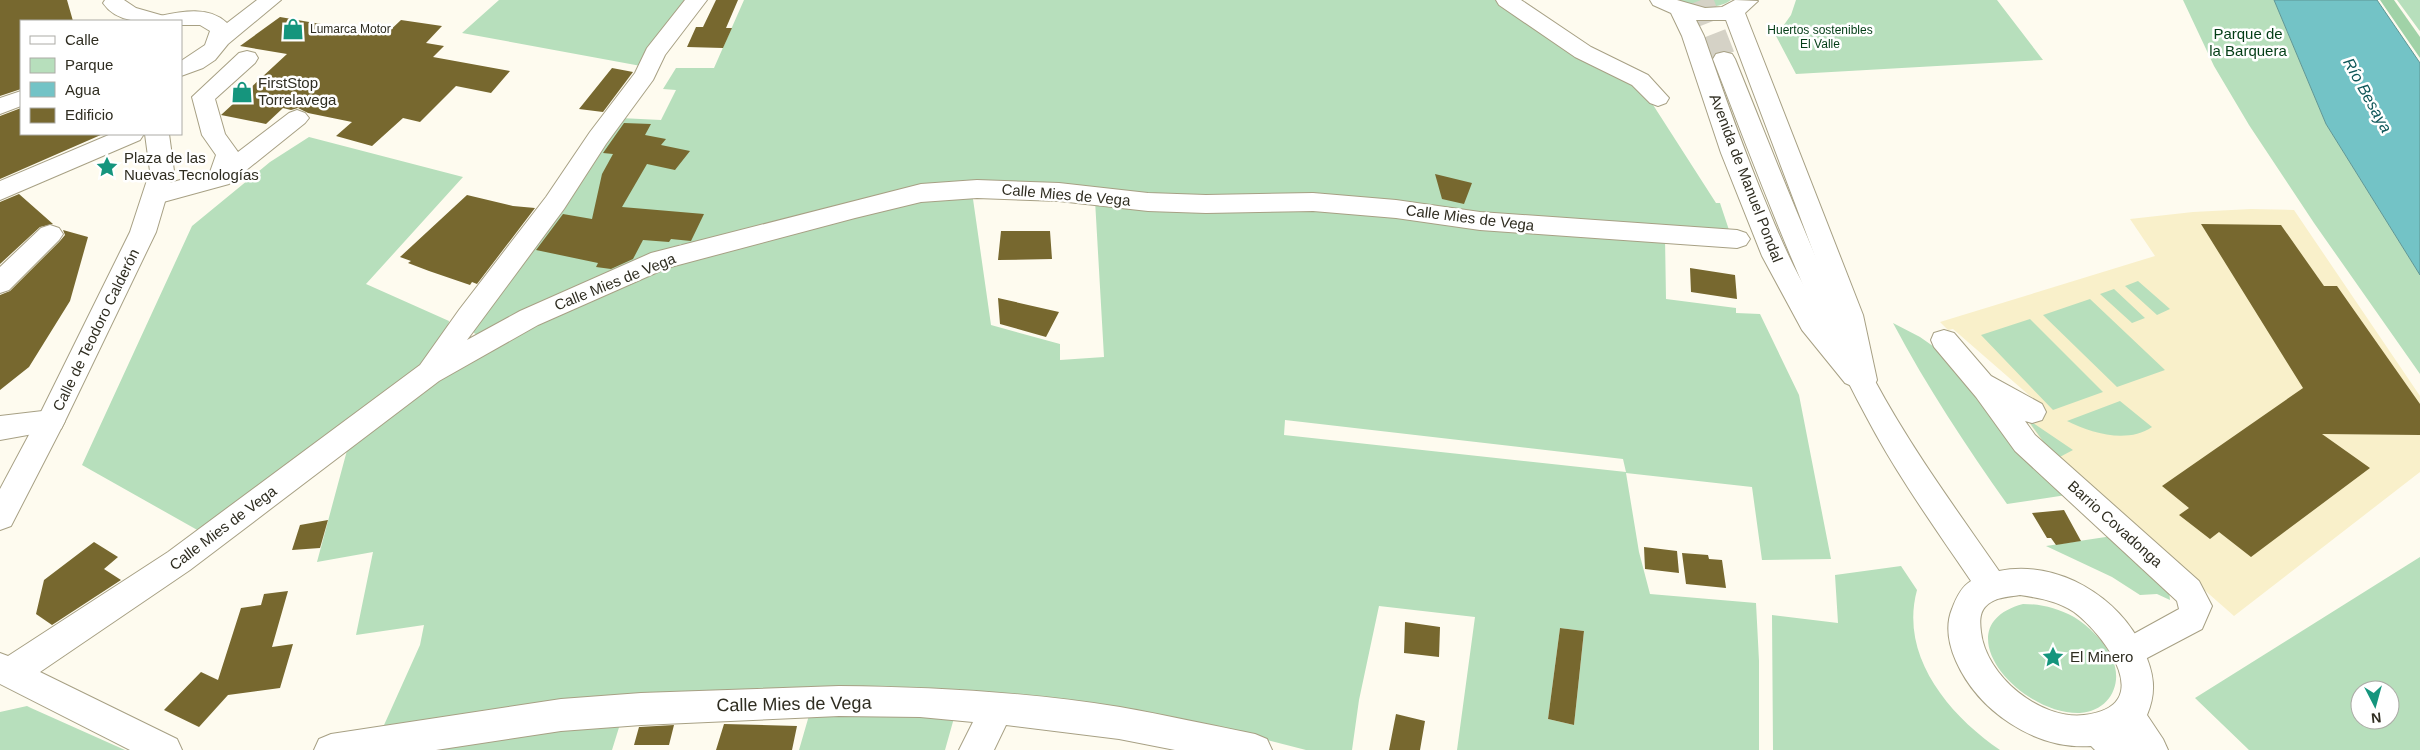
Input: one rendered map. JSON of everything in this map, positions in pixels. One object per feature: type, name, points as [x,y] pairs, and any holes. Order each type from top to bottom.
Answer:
[{"type":"main road","points":[[183,69],[202,59],[214,49],[217,30],[262,0]]},
{"type":"main road","points":[[217,30],[270,0]]},
{"type":"main road","name":"Calle Mies de Vega","points":[[429,374],[468,318],[555,203],[598,138],[645,75],[655,53],[696,0]]},
{"type":"main road","points":[[1507,0],[1583,52],[1640,80],[1658,98]]},
{"type":"main road","points":[[1670,5],[1708,15],[1741,5]]},
{"type":"main road","name":"Avenida de Manuel Pondal","points":[[1670,5],[1688,23],[1733,153],[1775,256],[1811,323],[1864,386]]},
{"type":"main road","name":"Avenida de Manuel Pondal","points":[[1741,5],[1850,315],[1864,386]]},
{"type":"main road","points":[[114,8],[152,20]]},
{"type":"main road","points":[[173,20],[201,18],[217,30]]},
{"type":"main road","points":[[220,178],[228,154],[214,135],[203,97],[247,58]]},
{"type":"main road","name":"Avenida de Manuel Pondal","points":[[1724,59],[1796,242],[1864,386],[1921,482],[1992,586]]},
{"type":"main road","points":[[0,106],[20,98]]},
{"type":"main road","points":[[156,195],[220,178],[297,118]]},
{"type":"main road","points":[[0,191],[130,135]]},
{"type":"main road","name":"Calle de Teodoro Calderón","points":[[0,517],[144,232],[162,171],[157,135]]},
{"type":"main road","name":"Calle Mies de Vega","points":[[5,671],[86,625],[179,561],[429,374],[529,318],[660,260],[922,194],[978,189],[1059,192],[1148,202],[1206,204],[1313,202],[1480,221],[1737,239]]},
{"type":"main road","points":[[0,283],[50,234]]},
{"type":"main road","name":"Barrio Covadonga","points":[[1944,340],[1978,380],[2025,443],[2188,591],[2196,606],[2191,619],[2130,652]]},
{"type":"main road","name":"Barrio Covadonga","points":[[1978,380],[2032,412]]},
{"type":"main road","points":[[0,428],[50,421]]},
{"type":"main road","points":[[2020,581],[2052,587],[2084,602],[2111,625],[2130,652],[2138,676],[2137,697],[2127,715],[2114,725],[2108,740],[2040,722],[2011,707],[1988,686],[1971,662],[1963,637],[1964,615],[1974,597],[1992,586],[2020,581]]},
{"type":"main road","points":[[5,671],[165,750]]},
{"type":"main road","name":"Calle Mies de Vega","points":[[331,750],[560,715],[641,709],[839,701],[920,702],[997,708],[1119,722],[1256,750]]},
{"type":"main road","points":[[976,750],[997,708]]},
{"type":"main road","points":[[2127,715],[2151,750]]},
{"type":"shaded area","points":[[2251,209],[2294,210],[2420,396],[2420,472],[2234,616],[2053,457],[2027,420],[2038,403],[1953,329],[1948,330],[1940,322],[2155,256],[2130,219],[2193,212]]},
{"type":"green space","points":[[499,0],[690,0],[641,66],[462,33]]},
{"type":"green space","points":[[744,0],[1497,0],[1619,74],[1648,97],[1716,203],[1720,203],[1731,236],[1191,197],[1023,182],[687,245],[680,244],[676,251],[479,336],[474,333],[473,328],[620,118],[661,120],[676,90],[663,89],[676,68],[714,68]]},
{"type":"green space","points":[[1677,0],[1731,0],[1718,6],[1704,7]]},
{"type":"green space","name":"Huertos sostenibles El Valle","points":[[1796,0],[1997,0],[2043,60],[1796,74],[1776,36],[1791,15]]},
{"type":"green space","name":"Parque de la Barquera","points":[[2183,0],[2274,0],[2326,124],[2420,275],[2420,374],[2314,223],[2249,125],[2214,66]]},
{"type":"green space","points":[[2380,0],[2394,0],[2420,37],[2420,58]]},
{"type":"green space","points":[[2397,0],[2420,0],[2420,31],[2419,30]]},
{"type":"green space","points":[[309,137],[463,177],[366,284],[449,321],[448,328],[422,369],[208,536],[82,465],[192,226],[270,162]]},
{"type":"green space","points":[[972,192],[991,325],[1060,344],[1060,360],[1104,357],[1095,200],[1308,207],[1665,237],[1666,299],[1736,308],[1736,313],[1760,314],[1799,395],[1831,559],[1762,560],[1752,487],[1626,473],[1639,552],[1650,594],[1756,603],[1759,661],[1759,750],[1457,750],[1475,617],[1379,606],[1359,700],[1352,750],[1306,750],[1229,730],[1069,704],[380,734],[420,645],[424,625],[356,635],[373,552],[317,562],[349,443],[479,352],[648,272],[930,195]],"holes":[[[1285,420],[1623,459],[1626,472],[1284,435]],[[1560,628],[1584,631],[1574,725],[1548,719]]]},
{"type":"green space","points":[[2138,281],[2170,309],[2157,315],[2125,286]]},
{"type":"green space","points":[[2114,289],[2145,318],[2132,323],[2100,294]]},
{"type":"green space","points":[[2090,299],[2165,370],[2117,387],[2043,315]]},
{"type":"green space","points":[[2030,319],[2103,392],[2053,410],[1981,335]]},
{"type":"green space","points":[[1893,323],[1920,337],[1940,351],[2073,494],[2007,504],[1947,416]]},
{"type":"green space","points":[[2120,401],[2152,427],[2132,435],[2120,436],[2098,433],[2067,421]]},
{"type":"green space","points":[[2027,419],[2073,450],[2056,459]]},
{"type":"green space","points":[[2119,535],[2169,591],[2170,600],[2157,594],[2140,595],[2112,577],[2046,546]]},
{"type":"green space","points":[[2420,557],[2420,750],[2249,750],[2195,698]]},
{"type":"green space","points":[[1901,566],[1917,590],[1913,614],[1915,638],[1922,660],[1933,682],[1963,720],[2000,750],[1773,750],[1772,615],[1838,623],[1835,575]]},
{"type":"green space","points":[[2023,604],[2049,607],[2074,617],[2101,640],[2112,658],[2116,677],[2115,686],[2106,702],[2090,711],[2080,713],[2057,710],[2034,700],[2014,685],[1998,668],[1989,649],[1989,631],[2000,615]]},
{"type":"green space","points":[[27,706],[125,750],[0,750],[0,712]]},
{"type":"green space","points":[[810,712],[954,718],[945,750],[799,750]]},
{"type":"green space","points":[[621,721],[612,750],[379,750]]},
{"type":"water","name":"Río Besaya","points":[[2274,0],[2377,0],[2420,63],[2420,275],[2326,124]]},
{"type":"building","points":[[0,0],[67,0],[73,20],[20,20],[20,89],[0,96]]},
{"type":"building","points":[[716,0],[738,0],[726,28],[732,28],[723,48],[687,47],[696,27],[703,27]]},
{"type":"building","points":[[280,17],[385,35],[401,20],[442,26],[426,43],[444,46],[433,57],[510,71],[491,93],[456,86],[420,122],[403,118],[372,146],[336,136],[352,122],[308,113],[298,108],[291,110],[283,108],[266,124],[221,115],[287,54],[240,46]]},
{"type":"building","points":[[612,68],[633,72],[603,112],[579,109]]},
{"type":"building","points":[[20,108],[20,135],[101,135],[0,179],[0,116]]},
{"type":"building","points":[[624,123],[651,124],[645,135],[666,139],[661,145],[690,151],[675,170],[647,164],[622,207],[704,214],[691,241],[671,239],[669,242],[643,240],[633,259],[611,269],[596,267],[598,263],[536,250],[563,214],[592,219],[602,174],[613,154],[603,153]]},
{"type":"building","points":[[1435,174],[1472,183],[1464,204],[1442,199]]},
{"type":"building","points":[[19,194],[53,224],[40,227],[0,264],[0,202]]},
{"type":"building","points":[[467,195],[513,206],[535,208],[477,284],[472,282],[470,285],[429,271],[408,263],[411,261],[400,257]]},
{"type":"building","points":[[2201,224],[2281,225],[2324,286],[2337,286],[2420,404],[2420,435],[2322,434],[2370,468],[2251,557],[2219,532],[2210,539],[2179,515],[2189,508],[2162,486],[2303,388]]},
{"type":"building","points":[[63,230],[88,237],[70,301],[29,367],[0,390],[0,295],[10,291],[60,241],[65,235]]},
{"type":"building","points":[[1001,231],[1050,231],[1052,259],[998,260]]},
{"type":"building","points":[[1690,268],[1735,275],[1737,299],[1691,292]]},
{"type":"building","points":[[998,298],[1059,312],[1046,337],[1000,324]]},
{"type":"building","points":[[2064,510],[2081,541],[2056,545],[2051,538],[2047,538],[2032,513]]},
{"type":"building","points":[[328,520],[320,548],[292,550],[300,525]]},
{"type":"building","points":[[94,542],[118,557],[104,569],[121,580],[52,625],[36,614],[44,580]]},
{"type":"building","points":[[1644,547],[1677,551],[1679,573],[1645,569]]},
{"type":"building","points":[[1682,553],[1708,555],[1709,559],[1722,560],[1726,588],[1686,584]]},
{"type":"building","points":[[288,591],[272,647],[293,644],[280,688],[228,695],[199,727],[164,710],[201,672],[218,680],[241,608],[261,605],[264,594]]},
{"type":"building","points":[[1405,622],[1440,627],[1439,657],[1404,653]]},
{"type":"building","points":[[1560,628],[1584,631],[1574,725],[1548,719]]},
{"type":"building","points":[[1396,714],[1425,721],[1420,750],[1389,750]]},
{"type":"building","points":[[724,724],[797,726],[792,750],[716,750]]},
{"type":"building","points":[[674,725],[669,745],[634,745],[639,727]]},
{"type":"tunnel","points":[[1701,0],[1724,59]]},
{"type":"place","name":"Lumarca Motor","points":[[293,29]]},
{"type":"place","name":"FirstStop Torrelavega","points":[[242,92]]},
{"type":"place","name":"Plaza de las Nuevas Tecnologías","points":[[107,167]]},
{"type":"place","name":"El Minero","points":[[2053,657]]}]
